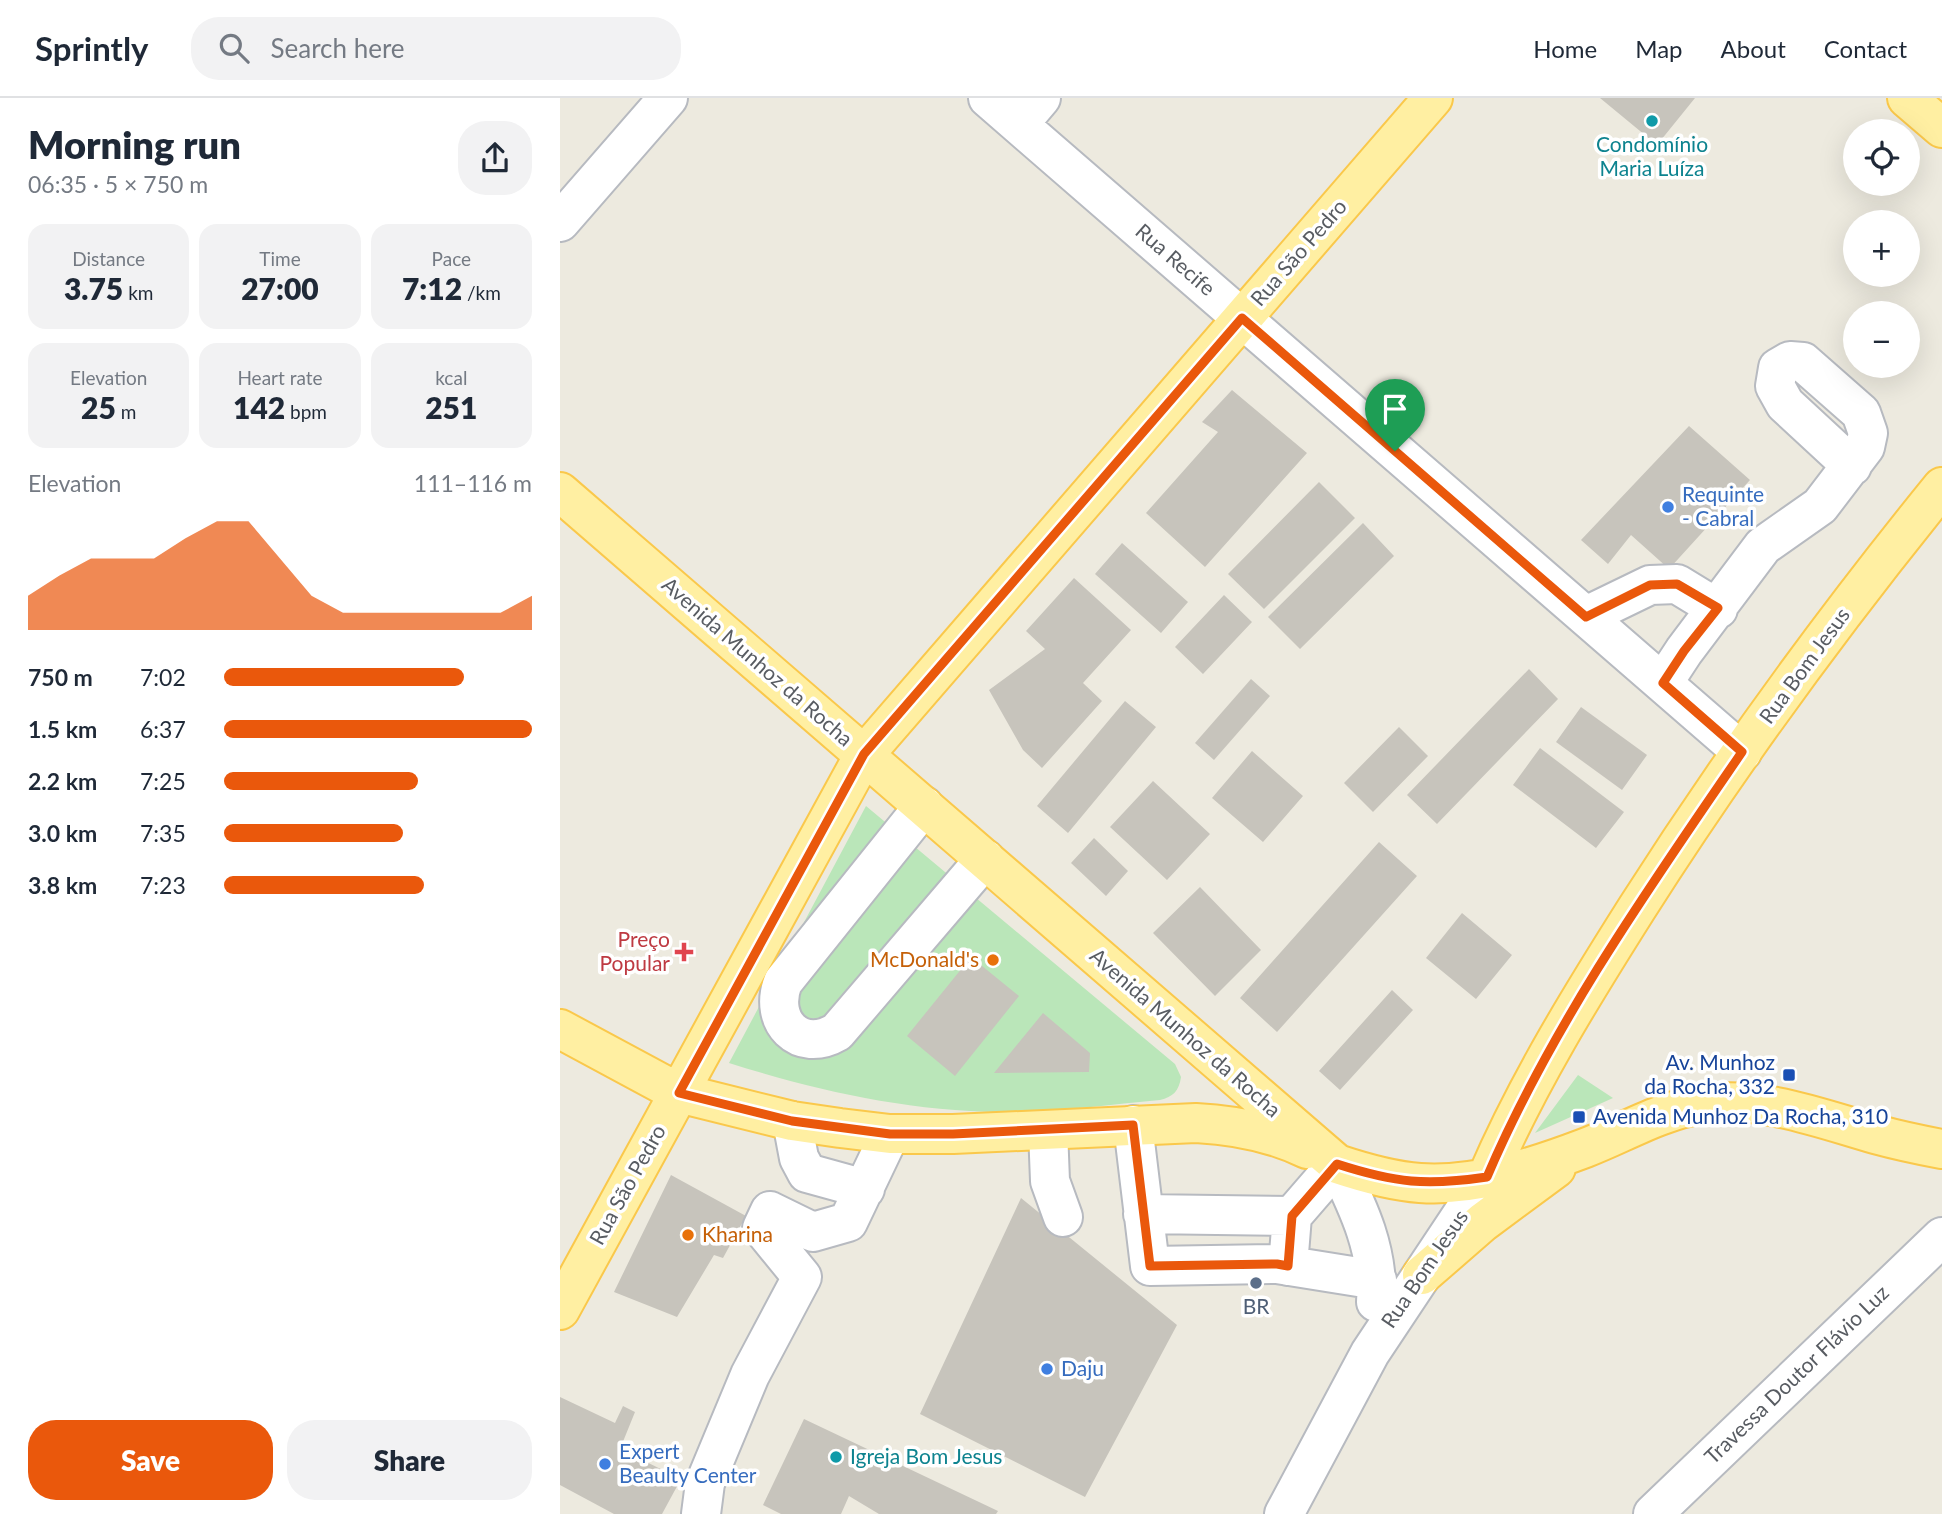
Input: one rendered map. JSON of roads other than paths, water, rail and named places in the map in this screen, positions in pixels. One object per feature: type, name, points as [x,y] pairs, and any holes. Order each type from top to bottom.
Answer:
[{"type":"main road","name":"Rua São Pedro","points":[[560,1310],[864,754],[1433,98]]},
{"type":"main road","points":[[1907,98],[1942,128]]},
{"type":"main road","name":"Rua Bom Jesus","points":[[1487,1177],[1507,1131],[1543,1062],[1671,854],[1850,604],[1942,486]]},
{"type":"main road","name":"Avenida Munhoz da Rocha","points":[[566,499],[1337,1164],[1390,1179],[1421,1183],[1487,1177],[1583,1149],[1671,1112],[1703,1104],[1738,1102],[1772,1105],[1878,1135],[1942,1149]]},
{"type":"main road","points":[[560,1029],[679,1093],[792,1121],[890,1134],[953,1134],[1196,1123],[1226,1125],[1261,1132],[1293,1143],[1337,1164]]},
{"type":"main road","points":[[1422,1275],[1518,1195],[1583,1149]]},
{"type":"street","points":[[560,222],[668,98]]},
{"type":"street","name":"Rua Recife","points":[[988,98],[1030,111],[1242,318],[1742,752]]},
{"type":"street","points":[[1663,683],[1763,546],[1820,506],[1852,466]]},
{"type":"street","points":[[1586,617],[1650,585],[1677,584],[1718,608]]},
{"type":"street","points":[[924,806],[783,982],[777,1004],[780,1016],[795,1034],[816,1040],[838,1032],[985,859]]},
{"type":"street","points":[[792,1121],[799,1158],[807,1174],[865,1189]]},
{"type":"street","points":[[1133,1125],[1150,1266],[1277,1264],[1377,1280]]},
{"type":"street","points":[[1048,1130],[1050,1181],[1063,1217]]},
{"type":"street","points":[[701,1514],[705,1483],[750,1375],[802,1277],[762,1228],[770,1211],[813,1232],[848,1222],[890,1134]]},
{"type":"street","points":[[1288,1266],[1292,1216],[1337,1164]]},
{"type":"street","name":"Rua Bom Jesus","points":[[1337,1164],[1366,1226],[1374,1255],[1377,1280],[1370,1353]]},
{"type":"street","name":"Rua Bom Jesus","points":[[1284,1514],[1370,1353],[1487,1177]]},
{"type":"street","points":[[1143,1214],[1292,1216]]},
{"type":"street","name":"Travessa Doutor Flávio Luz","points":[[1653,1514],[1942,1237]]},
{"type":"place","name":"Condomínio Maria Luíza","points":[[1652,121]]},
{"type":"place","name":"Requinte - Cabral","points":[[1668,507]]},
{"type":"place","name":"Preço Popular","points":[[684,952]]},
{"type":"place","name":"McDonald's","points":[[993,960]]},
{"type":"place","name":"Av. Munhoz da Rocha, 332","points":[[1789,1075]]},
{"type":"place","name":"Avenida Munhoz Da Rocha, 310","points":[[1579,1117]]},
{"type":"place","name":"Kharina","points":[[688,1235]]},
{"type":"place","name":"BR","points":[[1256,1283]]},
{"type":"place","name":"Daju","points":[[1047,1369]]},
{"type":"place","name":"Igreja Bom Jesus","points":[[836,1457]]},
{"type":"place","name":"Expert Beaulty Center","points":[[605,1464]]}]
